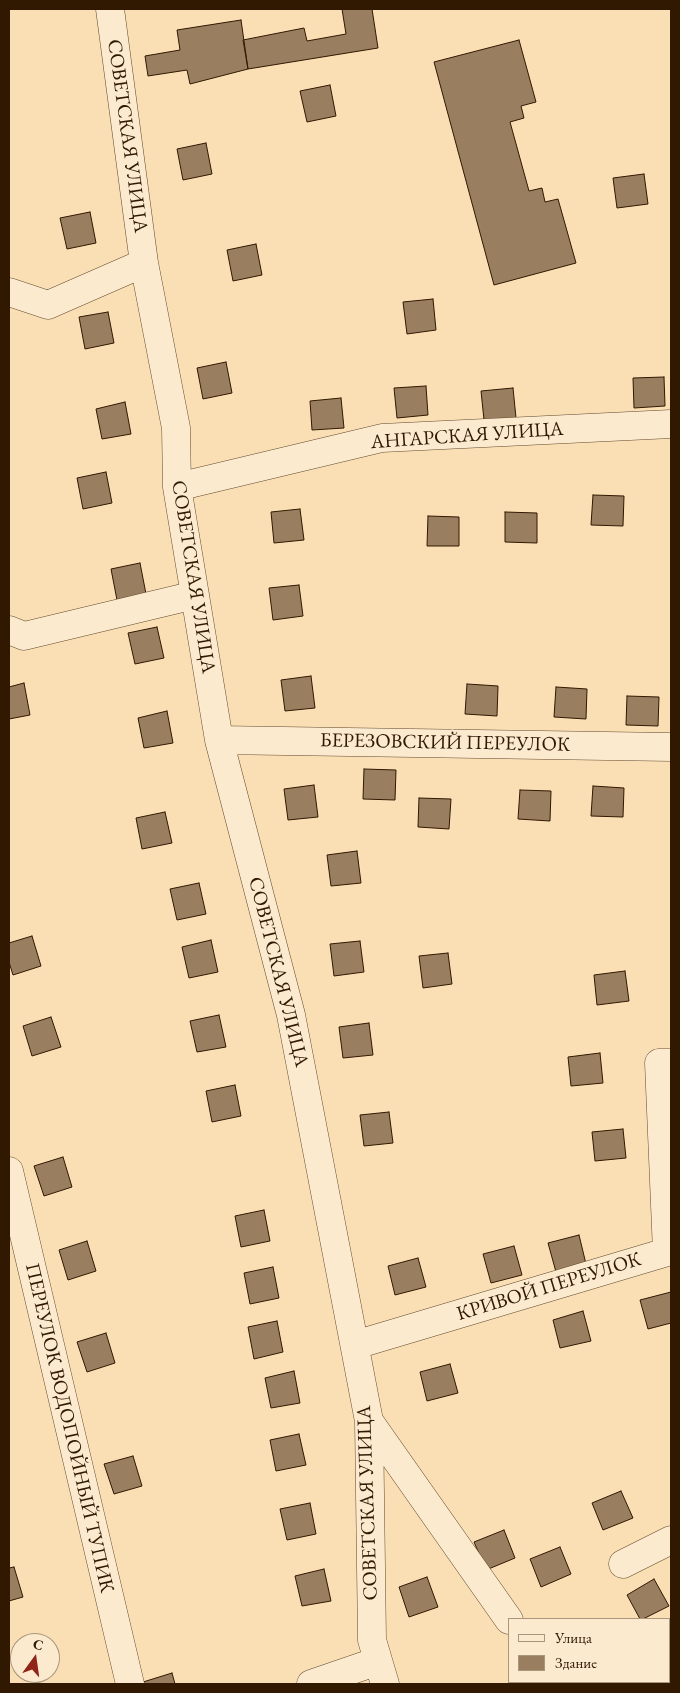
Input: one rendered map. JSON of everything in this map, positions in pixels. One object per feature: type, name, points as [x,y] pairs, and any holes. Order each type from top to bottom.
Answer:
[{"type":"street","name":"СОВЕТСКАЯ УЛИЦА","points":[[110,9],[144,263],[176,428],[177,487],[219,740],[291,1015],[369,1421],[372,1640],[381,1673]]},
{"type":"street","points":[[9,292],[48,305],[144,263]]},
{"type":"street","name":"АНГАРСКАЯ УЛИЦА","points":[[177,487],[382,438],[671,424]]},
{"type":"street","points":[[9,630],[24,636],[195,595]]},
{"type":"street","name":"БЕРЕЗОВСКИЙ ПЕРЕУЛОК","points":[[219,740],[671,747]]},
{"type":"street","name":"КРИВОЙ ПЕРЕУЛОК","points":[[354,1345],[666,1252],[659,1063],[671,1063]]},
{"type":"street","name":"ПЕРЕУЛОК ВОДОПОЙНЫЙ ТУПИК","points":[[9,1171],[130,1684]]},
{"type":"street","points":[[369,1421],[508,1619]]},
{"type":"street","points":[[623,1564],[671,1540]]},
{"type":"street","points":[[311,1684],[381,1673]]},
{"type":"building","points":[[342,9],[372,9],[378,48],[248,69],[243,40],[304,28],[307,41],[346,34]]},
{"type":"building","points":[[241,20],[248,69],[190,84],[187,70],[148,76],[145,56],[180,50],[177,30]]},
{"type":"building","points":[[519,40],[536,102],[521,106],[524,118],[510,122],[529,191],[542,188],[545,202],[558,199],[576,263],[494,285],[434,62]]},
{"type":"building","points":[[330,85],[336,116],[307,122],[300,91]]},
{"type":"building","points":[[206,143],[212,174],[183,180],[177,149]]},
{"type":"building","points":[[644,174],[648,204],[617,208],[613,178]]},
{"type":"building","points":[[90,212],[96,243],[67,249],[60,218]]},
{"type":"building","points":[[256,244],[262,275],[233,281],[227,250]]},
{"type":"building","points":[[433,299],[436,330],[407,334],[403,302]]},
{"type":"building","points":[[108,312],[114,343],[85,349],[79,317]]},
{"type":"building","points":[[226,362],[232,393],[203,399],[197,368]]},
{"type":"building","points":[[664,377],[665,406],[634,408],[633,378]]},
{"type":"building","points":[[426,386],[428,415],[397,418],[394,388]]},
{"type":"building","points":[[513,388],[516,418],[484,420],[481,391]]},
{"type":"building","points":[[341,398],[344,428],[312,430],[310,401]]},
{"type":"building","points":[[125,402],[131,434],[102,439],[96,409]]},
{"type":"building","points":[[106,472],[112,503],[83,509],[77,478]]},
{"type":"building","points":[[593,495],[624,496],[623,526],[591,525]]},
{"type":"building","points":[[300,509],[304,540],[274,543],[271,512]]},
{"type":"building","points":[[505,512],[537,513],[537,543],[505,542]]},
{"type":"building","points":[[428,516],[459,517],[459,546],[427,546]]},
{"type":"building","points":[[140,563],[146,594],[117,600],[111,569]]},
{"type":"building","points":[[299,585],[303,616],[273,620],[269,588]]},
{"type":"building","points":[[157,627],[164,658],[135,664],[128,633]]},
{"type":"building","points":[[311,676],[315,708],[285,711],[281,680]]},
{"type":"building","points":[[24,683],[30,715],[9,719],[9,687]]},
{"type":"building","points":[[467,684],[498,686],[497,716],[465,714]]},
{"type":"building","points":[[556,687],[587,689],[586,719],[554,717]]},
{"type":"building","points":[[627,696],[659,697],[658,726],[626,725]]},
{"type":"building","points":[[167,711],[173,743],[144,748],[138,718]]},
{"type":"building","points":[[364,769],[396,770],[395,800],[363,799]]},
{"type":"building","points":[[314,785],[318,817],[288,820],[284,789]]},
{"type":"building","points":[[593,786],[624,788],[623,817],[591,816]]},
{"type":"building","points":[[520,790],[551,791],[550,821],[518,819]]},
{"type":"building","points":[[419,798],[451,799],[449,829],[418,827]]},
{"type":"building","points":[[165,812],[172,843],[142,849],[136,818]]},
{"type":"building","points":[[357,851],[361,883],[331,886],[327,855]]},
{"type":"building","points":[[199,883],[206,914],[177,920],[170,889]]},
{"type":"building","points":[[32,936],[41,966],[13,975],[9,962],[9,943]]},
{"type":"building","points":[[211,940],[218,972],[189,978],[182,947]]},
{"type":"building","points":[[360,941],[364,972],[334,976],[330,944]]},
{"type":"building","points":[[448,953],[452,984],[423,988],[419,956]]},
{"type":"building","points":[[625,971],[629,1001],[597,1005],[594,975]]},
{"type":"building","points":[[219,1015],[226,1047],[197,1052],[190,1021]]},
{"type":"building","points":[[51,1017],[61,1047],[32,1056],[23,1026]]},
{"type":"building","points":[[369,1023],[373,1055],[343,1058],[339,1027]]},
{"type":"building","points":[[600,1053],[603,1083],[571,1086],[568,1057]]},
{"type":"building","points":[[235,1085],[241,1116],[212,1122],[206,1091]]},
{"type":"building","points":[[389,1112],[393,1143],[364,1146],[360,1115]]},
{"type":"building","points":[[623,1129],[626,1158],[595,1161],[592,1132]]},
{"type":"building","points":[[63,1157],[72,1187],[44,1196],[34,1166]]},
{"type":"building","points":[[264,1210],[270,1241],[241,1247],[235,1216]]},
{"type":"building","points":[[579,1235],[586,1264],[556,1272],[548,1243]]},
{"type":"building","points":[[87,1241],[96,1271],[68,1280],[59,1250]]},
{"type":"building","points":[[514,1246],[522,1275],[491,1283],[483,1254]]},
{"type":"building","points":[[418,1258],[426,1287],[395,1295],[388,1266]]},
{"type":"building","points":[[273,1267],[279,1298],[250,1304],[244,1273]]},
{"type":"building","points":[[671,1292],[671,1323],[648,1329],[640,1300]]},
{"type":"building","points":[[583,1311],[591,1341],[560,1348],[553,1320]]},
{"type":"building","points":[[277,1321],[283,1352],[254,1359],[248,1327]]},
{"type":"building","points":[[106,1333],[115,1363],[87,1372],[77,1342]]},
{"type":"building","points":[[450,1364],[458,1393],[427,1401],[420,1372]]},
{"type":"building","points":[[294,1371],[300,1403],[271,1408],[265,1378]]},
{"type":"building","points":[[299,1434],[306,1465],[276,1471],[270,1440]]},
{"type":"building","points":[[133,1456],[142,1486],[114,1494],[104,1464]]},
{"type":"building","points":[[621,1491],[633,1518],[603,1530],[592,1503]]},
{"type":"building","points":[[310,1503],[316,1534],[287,1540],[280,1509]]},
{"type":"building","points":[[504,1530],[515,1558],[486,1570],[474,1542]]},
{"type":"building","points":[[560,1547],[571,1574],[541,1587],[530,1559]]},
{"type":"building","points":[[14,1567],[23,1597],[9,1601],[9,1568]]},
{"type":"building","points":[[324,1569],[331,1601],[302,1606],[295,1576]]},
{"type":"building","points":[[427,1577],[438,1607],[409,1617],[399,1587]]},
{"type":"building","points":[[654,1579],[669,1606],[645,1618],[639,1618],[627,1595]]},
{"type":"building","points":[[172,1673],[175,1684],[144,1684],[143,1682]]}]
